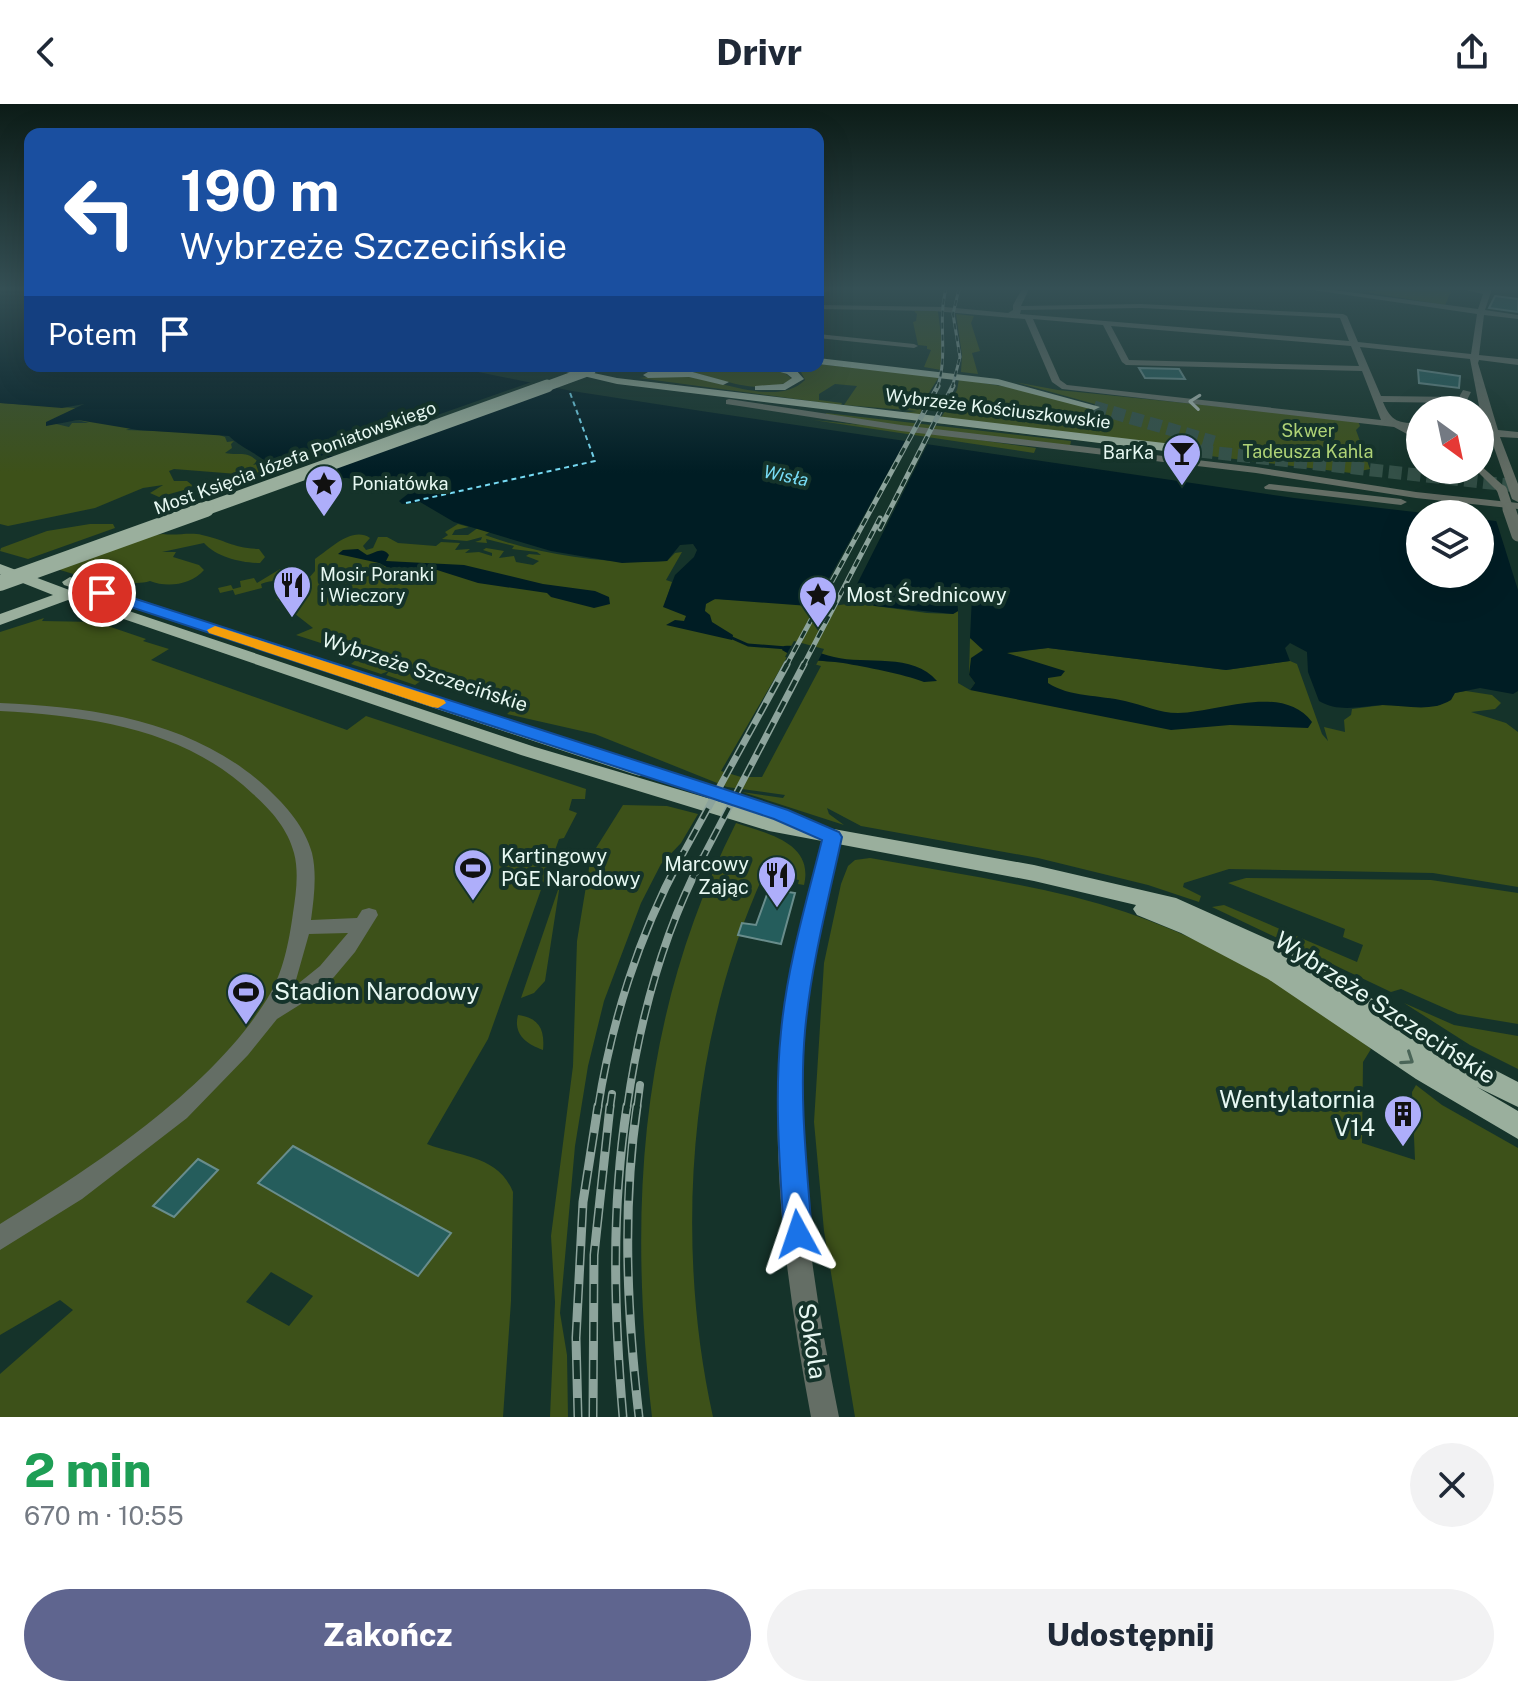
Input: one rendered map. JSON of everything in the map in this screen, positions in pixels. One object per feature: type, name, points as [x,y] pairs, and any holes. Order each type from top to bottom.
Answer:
[{"type":"main road","name":"Wybrzeże Kościuszkowskie","points":[[824,362],[998,382],[1094,407]]},
{"type":"main road","name":"Most Księcia Józefa Poniatowskiego","points":[[0,571],[563,372]]},
{"type":"main road","name":"Most Księcia Józefa Poniatowskiego","points":[[0,583],[564,372]]},
{"type":"main road","points":[[598,372],[728,398]]},
{"type":"main road","name":"Wybrzeże Kościuszkowskie","points":[[601,372],[728,398],[1181,449]]},
{"type":"main road","points":[[620,377],[668,372]]},
{"type":"main road","points":[[694,372],[759,388],[788,386],[799,379],[792,372]]},
{"type":"main road","name":"Wybrzeże Szczecińskie","points":[[0,562],[81,594],[528,751],[777,826],[1168,904],[1239,934],[1317,977],[1452,1061],[1518,1095]]},
{"type":"main road","name":"Wybrzeże Szczecińskie","points":[[0,571],[81,594]]},
{"type":"main road","points":[[27,609],[43,593],[41,582]]},
{"type":"main road","points":[[0,620],[81,594]]},
{"type":"main road","points":[[0,626],[81,594]]},
{"type":"main road","name":"Wybrzeże Szczecińskie","points":[[1085,886],[1189,927],[1277,972],[1426,1071],[1518,1126]]},
{"type":"street","name":"Wybrzeże Kościuszkowskie","points":[[1043,350],[1056,382],[1061,386],[1406,425]]},
{"type":"street","points":[[1120,350],[1126,362],[1365,369]]},
{"type":"street","points":[[1356,350],[1385,418],[1406,430]]},
{"type":"street","points":[[1415,350],[1518,362]]},
{"type":"street","points":[[1474,350],[1482,396]]},
{"type":"street","points":[[1378,399],[1463,400],[1466,392]]},
{"type":"street","points":[[728,398],[901,428],[1256,470],[1518,511]]},
{"type":"street","points":[[1517,495],[1494,433],[1518,435]]},
{"type":"street","points":[[1494,482],[1502,490],[1518,535]]},
{"type":"street","points":[[1269,487],[1518,511]]},
{"type":"street","points":[[0,707],[71,712],[141,725],[199,747],[248,778],[282,812],[295,833],[304,857],[300,927],[287,981],[270,1013],[226,1064],[137,1145],[78,1190],[0,1238]]},
{"type":"street","name":"Sokola","points":[[825,1417],[798,1234],[790,1101],[797,993],[832,837]]},
{"type":"street","points":[[270,1013],[315,986],[366,920],[300,927]]},
{"type":"green space","points":[[931,350],[943,350],[941,370],[924,367]]},
{"type":"green space","points":[[961,350],[980,350],[972,353],[978,374],[961,372]]},
{"type":"green space","points":[[824,365],[939,377],[925,399],[920,415],[901,413],[917,411],[844,405],[857,386],[835,384],[819,394],[819,400],[841,405],[639,378],[683,376],[763,392],[793,388],[805,380],[801,372],[824,372]]},
{"type":"green space","points":[[692,372],[782,372],[792,379],[769,387],[729,382]]},
{"type":"green space","name":"Skwer Tadeusza Kahla","points":[[959,379],[1026,390],[1090,408],[1098,405],[1015,382],[1058,390],[1358,421],[1360,426],[1356,430],[1370,469],[1351,473],[938,423],[957,390]]},
{"type":"green space","points":[[0,403],[75,408],[48,422],[69,427],[72,423],[89,423],[78,420],[63,422],[80,419],[134,427],[126,430],[214,433],[225,437],[227,442],[234,441],[232,448],[225,453],[249,456],[257,461],[253,465],[265,462],[267,471],[250,475],[174,469],[169,471],[174,481],[187,481],[191,488],[159,497],[150,493],[163,485],[143,488],[95,508],[8,526],[0,524]]},
{"type":"green space","points":[[826,413],[1071,441],[1070,447],[827,416]]},
{"type":"green space","points":[[823,418],[1036,448],[1034,453],[813,420],[861,425]]},
{"type":"green space","points":[[90,524],[113,524],[115,528],[28,559],[0,551],[47,531]]},
{"type":"green space","points":[[458,524],[469,527],[455,530],[452,535],[468,535],[479,527],[490,532],[485,535],[506,542],[598,560],[667,561],[675,553],[682,552],[666,580],[672,582],[665,603],[719,599],[780,602],[858,600],[875,606],[927,613],[953,614],[958,611],[958,683],[970,690],[975,683],[969,675],[970,638],[1054,691],[999,653],[1048,648],[1226,670],[1290,661],[1297,664],[1322,734],[1328,741],[1324,727],[1345,732],[1344,720],[1351,715],[1352,709],[1383,705],[1437,706],[1454,693],[1466,691],[1492,695],[1501,703],[1495,709],[1471,712],[1506,723],[1518,732],[1518,887],[1433,873],[1229,869],[1184,883],[1183,887],[1201,896],[1199,902],[1148,885],[1038,858],[861,826],[827,808],[829,814],[844,825],[742,792],[783,798],[785,795],[727,787],[595,734],[507,714],[516,706],[425,678],[415,685],[386,675],[389,671],[381,674],[351,664],[361,656],[296,635],[313,628],[276,599],[302,590],[301,587],[315,571],[315,559],[341,540],[356,535],[370,538],[363,546],[366,550],[373,548],[378,537],[387,537],[398,543],[436,546],[441,542],[460,543],[455,550],[470,549],[465,553],[479,552],[492,556],[492,553],[483,550],[504,551],[499,558],[514,556],[516,562],[533,565],[539,561],[526,556],[541,555],[486,539],[487,543],[475,542],[482,537],[467,541],[442,539],[448,535],[445,532]],"holes":[[[787,657],[821,666],[762,777],[741,777],[721,771]]]},
{"type":"green space","points":[[202,535],[259,549],[265,557],[260,563],[238,560],[215,552],[204,543],[162,552],[176,552],[173,557],[199,565],[204,570],[186,582],[171,585],[150,581],[109,585],[57,569],[147,536]]},
{"type":"green space","points":[[280,569],[295,572],[287,578],[261,584],[262,588],[235,595],[233,590],[220,593],[218,588],[231,585],[233,589],[241,587],[240,581],[254,578],[257,583]]},
{"type":"green space","name":"Stadion Narodowy","points":[[44,618],[42,621],[96,622],[169,649],[151,660],[347,730],[366,716],[586,789],[585,799],[572,799],[569,810],[577,813],[564,838],[559,839],[488,1039],[427,1144],[488,1164],[498,1171],[513,1192],[511,1301],[503,1417],[0,1417],[0,1374],[73,1310],[60,1300],[0,1335],[0,632]],"holes":[[[271,1272],[313,1296],[289,1326],[246,1302]]]},
{"type":"green space","points":[[623,805],[667,806],[698,814],[681,843],[661,864],[641,903],[604,1001],[588,1066],[575,1146],[560,1313],[567,1355],[568,1417],[550,1417],[555,1302],[551,1236],[573,1066],[577,941],[591,856]]},
{"type":"green space","points":[[736,823],[774,836],[795,850],[802,859],[804,885],[798,884],[799,880],[764,874],[739,937],[719,1003],[705,1071],[696,1141],[692,1211],[694,1281],[701,1350],[713,1417],[652,1417],[641,1262],[642,1187],[649,1113],[660,1040],[679,968],[704,895]]},
{"type":"green space","points":[[870,858],[1023,886],[1114,908],[1193,939],[1268,978],[1371,1049],[1363,1062],[1362,1143],[1415,1160],[1412,1092],[1416,1085],[1442,1105],[1518,1148],[1518,1417],[855,1417],[824,1231],[814,1122],[824,963],[841,884],[848,866],[855,860]]},
{"type":"green space","points":[[1246,878],[1431,880],[1518,893],[1518,1024],[1458,1014],[1401,989],[1391,992],[1212,907],[1224,905],[1357,962],[1363,945],[1343,937],[1345,929],[1228,883]]},
{"type":"green space","points":[[560,884],[545,981],[534,993],[521,998]]},
{"type":"green space","points":[[1404,1003],[1454,1025],[1518,1036],[1518,1069],[1470,1045]]},
{"type":"green space","points":[[518,1015],[536,1022],[542,1030],[543,1050],[531,1045],[519,1033]]},
{"type":"water","name":"Wisła","points":[[0,350],[24,350],[24,372],[479,372],[572,391],[708,412],[1294,498],[1406,511],[1406,588],[1494,588],[1494,521],[1518,524],[1518,691],[1513,694],[1480,688],[1455,693],[1451,700],[1443,704],[1426,707],[1334,707],[1319,701],[1308,672],[1307,652],[1290,643],[1285,648],[1290,661],[1226,670],[1048,648],[1007,653],[1065,671],[1061,676],[1048,678],[1048,683],[1075,693],[1178,713],[1249,702],[1284,704],[1300,710],[1312,722],[1308,728],[1230,725],[1171,730],[970,690],[975,683],[969,675],[971,658],[983,650],[970,638],[972,596],[969,591],[953,591],[957,597],[958,611],[953,614],[875,606],[858,600],[809,606],[715,599],[706,604],[705,611],[712,622],[733,635],[732,640],[666,625],[675,620],[684,621],[686,616],[663,607],[675,575],[694,557],[697,550],[693,544],[680,545],[667,561],[622,563],[551,551],[454,522],[420,502],[402,504],[399,501],[409,493],[402,490],[347,478],[302,479],[277,473],[229,436],[138,430],[78,420],[46,426],[46,422],[84,404],[62,408],[0,403]]},
{"type":"water","points":[[358,549],[367,555],[384,551],[389,555],[386,561],[464,565],[543,584],[595,591],[609,597],[610,604],[594,608],[551,597],[547,593],[478,583],[437,570],[392,570],[379,563],[338,554],[343,550]]},
{"type":"water","points":[[784,646],[847,659],[902,663],[927,672],[937,681],[924,682],[843,663],[804,659],[782,650]]},
{"type":"pier","points":[[540,379],[560,384],[450,424],[418,422],[424,429],[326,456],[332,460],[280,481],[272,473]]},
{"type":"pier","points":[[907,438],[929,441],[847,604],[812,609]]},
{"type":"pier","points":[[1495,517],[1518,520],[1518,590]]},
{"type":"pier","points":[[794,641],[824,649],[816,665],[785,657]]},
{"type":"building","points":[[1139,368],[1179,369],[1185,379],[1145,378]]},
{"type":"building","points":[[1418,370],[1460,376],[1459,388],[1419,383]]},
{"type":"building","name":"Marcowy Zając","points":[[769,889],[795,893],[781,944],[738,935],[742,923],[756,925]]},
{"type":"building","points":[[293,1146],[451,1233],[418,1276],[258,1183]]},
{"type":"building","points":[[198,1159],[218,1170],[174,1217],[153,1206]]},
{"type":"waterway","points":[[730,637],[748,645],[787,648]]},
{"type":"ferry route","points":[[406,503],[595,461],[569,390]]},
{"type":"tunnel","points":[[1094,407],[1214,442]]},
{"type":"tunnel","points":[[1181,449],[1518,486]]},
{"type":"railway","points":[[937,388],[942,350]]},
{"type":"railway","points":[[952,388],[959,350]]},
{"type":"railway","points":[[786,666],[937,388]]},
{"type":"railway","points":[[880,529],[952,388]]},
{"type":"railway","points":[[803,666],[880,518]]},
{"type":"railway","points":[[679,861],[787,664]]},
{"type":"railway","points":[[701,860],[804,664]]},
{"type":"railway","points":[[598,1108],[628,980],[652,918],[680,859]]},
{"type":"railway","points":[[627,1108],[638,1044],[654,980],[675,918],[701,860]]},
{"type":"railway","points":[[637,1108],[640,1085]]},
{"type":"railway","points":[[610,1108],[612,1094]]},
{"type":"railway","points":[[578,1417],[576,1338],[583,1202],[598,1106]]},
{"type":"railway","points":[[593,1417],[594,1255],[610,1106]]},
{"type":"railway","points":[[623,1417],[616,1222],[627,1106]]},
{"type":"railway","points":[[637,1106],[629,1183],[628,1261],[639,1417]]},
{"type":"slow traffic","points":[[215,630],[438,703]]},
{"type":"place","name":"BarKa","points":[[1182,487]]},
{"type":"place","name":"Poniatówka","points":[[324,518]]},
{"type":"place","name":"Mosir Poranki i Wieczory","points":[[292,619]]},
{"type":"place","name":"Most Średnicowy","points":[[818,629]]},
{"type":"place","name":"Kartingowy PGE Narodowy","points":[[473,902]]},
{"type":"place","name":"Marcowy Zając","points":[[777,909]]},
{"type":"place","name":"Stadion Narodowy","points":[[246,1026]]},
{"type":"place","name":"Wentylatornia V14","points":[[1403,1148]]},
{"type":"route","points":[[102,593],[633,768],[709,790],[832,837],[806,947],[793,1032],[790,1124],[798,1234]]}]
